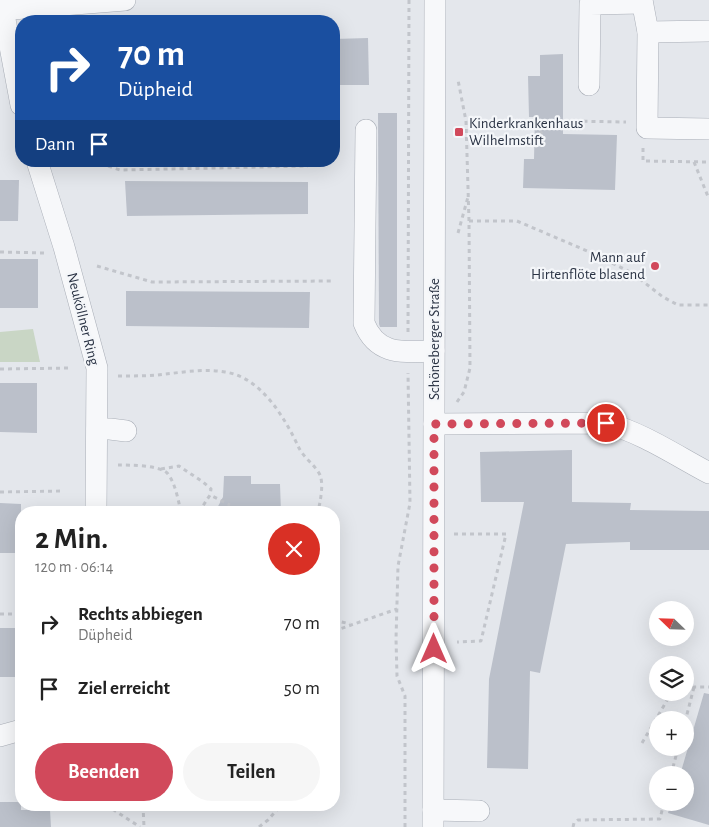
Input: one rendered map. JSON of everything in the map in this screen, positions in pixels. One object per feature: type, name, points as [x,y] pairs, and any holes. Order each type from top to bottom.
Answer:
[{"type":"street","points":[[15,76],[1,10],[125,0]]},
{"type":"street","name":"Schöneberger Straße","points":[[433,819],[435,0]]},
{"type":"street","points":[[589,85],[590,4],[642,1],[648,32],[647,128],[709,128]]},
{"type":"street","points":[[648,32],[709,30]]},
{"type":"street","points":[[366,130],[364,322],[373,340],[385,347],[398,352],[434,351]]},
{"type":"street","name":"Neuköllner Ring","points":[[39,167],[64,247],[97,368],[96,506]]},
{"type":"street","points":[[434,424],[606,423],[624,428],[643,437],[709,473]]},
{"type":"street","points":[[97,429],[110,428],[126,431]]},
{"type":"street","points":[[0,736],[15,732]]},
{"type":"street","points":[[433,819],[480,811]]},
{"type":"path","points":[[405,827],[405,696],[397,676],[397,609],[398,566],[410,503],[408,351],[409,0]]},
{"type":"path","points":[[457,73],[466,120],[470,368],[464,392],[457,403]]},
{"type":"path","points":[[694,162],[709,199]]},
{"type":"path","points":[[111,167],[120,170],[261,167]]},
{"type":"path","points":[[469,221],[517,221],[592,253],[632,273],[663,298],[678,305],[709,305]]},
{"type":"path","points":[[0,252],[48,253]]},
{"type":"path","points":[[97,266],[152,282],[334,281]]},
{"type":"path","points":[[0,369],[71,368]]},
{"type":"path","points":[[117,376],[155,376],[202,370],[227,372],[248,381],[272,401],[287,423],[303,455],[320,475],[321,492],[319,506]]},
{"type":"path","points":[[110,465],[134,465],[161,469],[179,466],[203,482],[211,490],[203,506]]},
{"type":"path","points":[[161,469],[168,474],[180,506]]},
{"type":"path","points":[[0,492],[64,491]]},
{"type":"path","points":[[210,495],[230,505]]},
{"type":"path","points":[[434,534],[506,534],[481,640],[457,642]]},
{"type":"path","points":[[340,629],[397,609]]},
{"type":"path","points":[[0,614],[15,614]]},
{"type":"path","points":[[340,622],[351,625]]},
{"type":"path","points":[[694,687],[709,687]]},
{"type":"path","points":[[642,743],[667,701]]},
{"type":"path","points":[[115,811],[140,827]]},
{"type":"path","points":[[143,811],[144,827]]},
{"type":"path","points":[[258,827],[276,811]]},
{"type":"path","points":[[572,827],[578,820],[660,819],[662,811]]},
{"type":"green space","points":[[33,329],[40,362],[0,362],[0,332]]},
{"type":"building","points":[[368,38],[369,85],[340,85],[340,39]]},
{"type":"building","points":[[563,54],[563,134],[617,135],[615,190],[523,188],[524,159],[534,159],[535,117],[529,117],[528,76],[540,76],[540,55]]},
{"type":"building","points":[[378,113],[397,113],[397,327],[380,327],[379,324]]},
{"type":"building","points":[[0,180],[19,180],[18,221],[0,221]]},
{"type":"building","points":[[125,181],[308,182],[308,214],[127,216]]},
{"type":"building","points":[[0,259],[38,259],[38,308],[0,308]]},
{"type":"building","points":[[126,291],[310,292],[309,328],[126,326]]},
{"type":"building","points":[[0,383],[37,383],[37,433],[0,432]]},
{"type":"building","points":[[572,450],[572,502],[631,503],[630,510],[709,511],[709,550],[630,550],[630,542],[566,544],[540,673],[530,671],[528,769],[487,768],[489,679],[524,502],[481,502],[480,452]]},
{"type":"building","points":[[224,476],[251,476],[251,484],[280,484],[281,506],[218,506],[223,497]]},
{"type":"building","points":[[0,503],[21,504],[21,506],[15,506],[15,553],[0,553]]},
{"type":"building","points":[[0,628],[15,628],[15,677],[0,677]]},
{"type":"building","points":[[704,693],[709,694],[709,825],[668,813],[669,811],[694,811],[694,766],[683,766],[686,756],[694,756],[694,727]]},
{"type":"building","points":[[0,802],[15,802],[15,811],[50,811],[51,827],[0,827]]},
{"type":"place","name":"Kinderkrankenhaus Wilhelmstift","points":[[459,132]]},
{"type":"place","name":"Mann auf Hirtenflöte blasend","points":[[655,266]]},
{"type":"route","points":[[434,649],[434,424],[606,423]]}]
